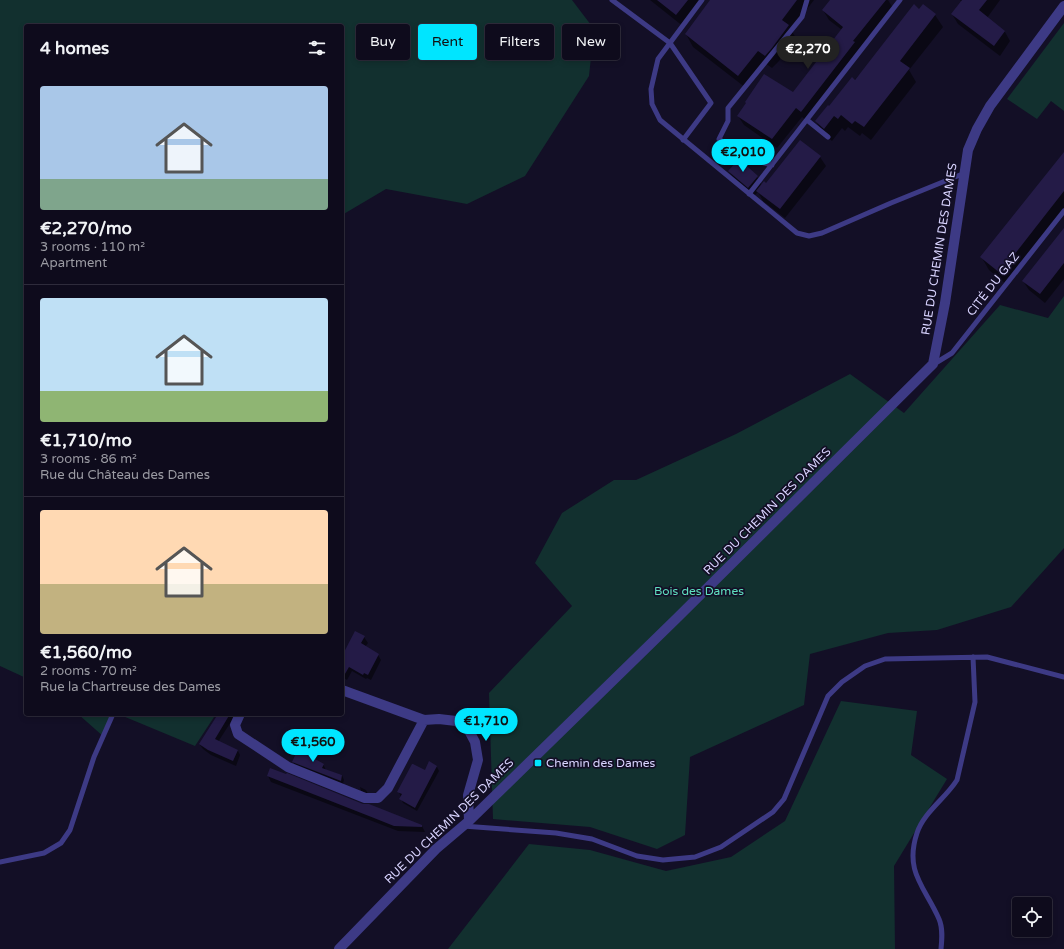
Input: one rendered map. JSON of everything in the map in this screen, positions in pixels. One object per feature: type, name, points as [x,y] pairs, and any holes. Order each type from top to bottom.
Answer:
[{"type":"street","name":"RUE DU CHEMIN DES DAMES","points":[[339,949],[436,849],[466,824],[933,364],[946,304],[968,150],[977,129],[990,106],[1064,6]]},
{"type":"street","points":[[344,691],[424,720],[438,719],[456,721],[467,727],[475,742],[478,760],[468,795],[466,824]]},
{"type":"street","points":[[239,716],[235,725],[238,734],[288,767],[365,798],[378,798],[388,788],[424,720]]},
{"type":"lane","points":[[612,0],[670,44],[712,103],[683,140]]},
{"type":"lane","points":[[702,0],[658,59],[651,89],[652,104],[660,120],[797,233],[809,236],[822,233],[891,203],[965,174]]},
{"type":"lane","points":[[772,165],[745,158],[719,140],[728,121],[728,108],[802,17],[807,0]]},
{"type":"lane","points":[[749,194],[900,0]]},
{"type":"lane","points":[[807,120],[828,137]]},
{"type":"lane","name":"CITÉ DU GAZ","points":[[933,364],[952,353],[1064,211]]},
{"type":"lane","points":[[941,949],[942,937],[939,920],[917,878],[912,854],[917,833],[924,819],[951,790],[957,780],[975,702],[973,657]]},
{"type":"lane","points":[[466,824],[556,833],[592,839],[638,856],[663,860],[695,857],[721,847],[774,812],[784,799],[828,696],[842,682],[864,666],[884,659],[987,657],[1064,677]]},
{"type":"lane","points":[[0,862],[44,853],[61,844],[70,830],[94,757],[113,716]]},
{"type":"green space","points":[[0,0],[572,0],[590,24],[562,24],[562,60],[591,60],[589,76],[525,176],[467,204],[386,189],[344,214],[344,24],[24,24],[24,677],[0,666]]},
{"type":"green space","points":[[1064,23],[1064,111],[1051,101],[1037,119],[1007,99]]},
{"type":"green space","name":"Bois des Dames","points":[[1064,296],[1064,548],[1011,607],[937,630],[888,633],[810,654],[804,705],[690,757],[685,835],[657,849],[590,827],[493,819],[489,693],[572,606],[535,563],[562,513],[614,480],[636,480],[736,434],[850,374],[904,413],[1000,305],[1048,318]]},
{"type":"green space","points":[[841,701],[917,711],[911,755],[947,779],[894,866],[895,949],[448,949],[529,844],[590,850],[666,871],[731,857],[785,821]]},
{"type":"green space","points":[[80,716],[113,716],[104,737]]},
{"type":"green space","points":[[123,716],[215,716],[195,746]]},
{"type":"building","points":[[657,0],[688,0],[676,15]]},
{"type":"building","points":[[710,0],[797,0],[782,20],[789,25],[772,48],[765,56],[758,51],[738,76],[685,34]]},
{"type":"building","points":[[830,0],[886,0],[853,41],[855,42],[801,112],[796,108],[772,139],[737,116],[764,74],[793,92],[843,27],[822,10]]},
{"type":"building","points":[[962,0],[987,0],[979,10],[1005,31],[994,46],[951,14]]},
{"type":"building","points":[[914,4],[919,9],[923,4],[936,14],[900,61],[910,68],[864,127],[855,121],[852,124],[841,115],[838,119],[834,116],[824,129],[815,121],[852,77],[855,80]]},
{"type":"building","points":[[800,140],[821,156],[780,209],[756,191],[764,181],[766,183]]},
{"type":"building","points":[[1064,152],[1064,191],[1000,273],[980,257]]},
{"type":"building","points":[[739,159],[758,176],[748,188],[728,171]]},
{"type":"building","points":[[1064,228],[1064,263],[1040,294],[1022,281]]},
{"type":"building","points":[[355,631],[365,636],[361,643],[379,654],[368,675],[364,673],[363,675],[349,667],[344,676],[344,652]]},
{"type":"building","points":[[217,716],[229,716],[215,739],[238,750],[233,761],[208,750],[199,744]]},
{"type":"building","points":[[301,743],[309,746],[306,754],[324,764],[322,768],[342,775],[341,781],[292,762]]},
{"type":"building","points":[[429,761],[437,766],[415,808],[399,799],[402,794],[397,792],[412,764],[425,770]]},
{"type":"building","points":[[270,768],[286,774],[287,773],[363,804],[369,804],[422,825],[422,827],[394,826],[267,776]]},
{"type":"place","name":"Chemin des Dames","points":[[538,763]]}]
